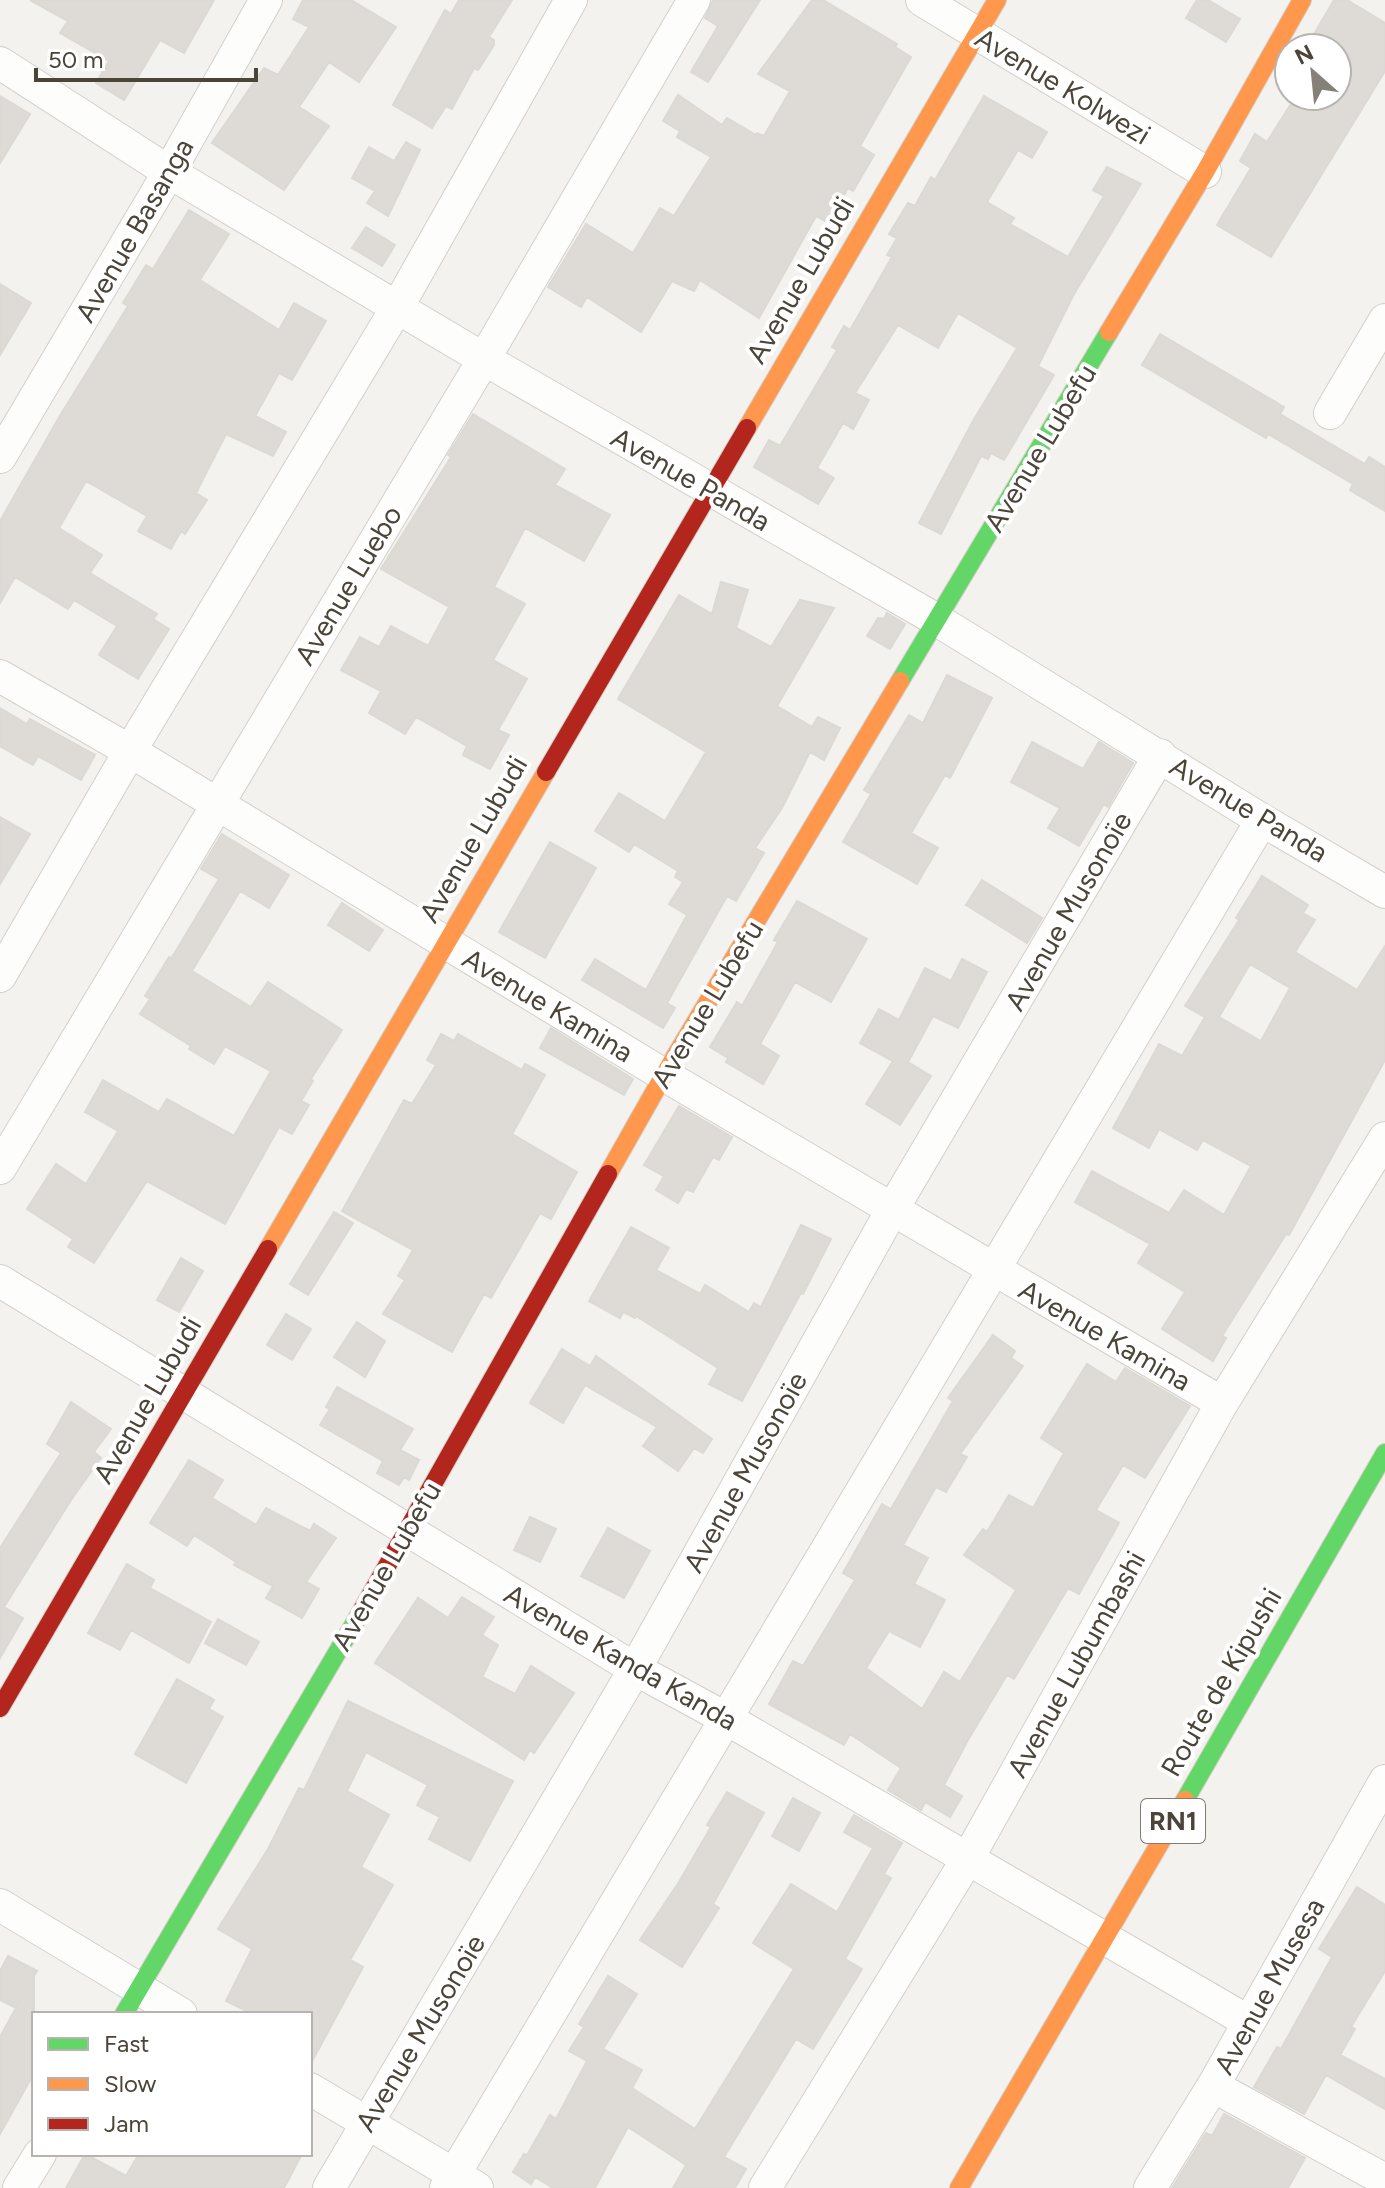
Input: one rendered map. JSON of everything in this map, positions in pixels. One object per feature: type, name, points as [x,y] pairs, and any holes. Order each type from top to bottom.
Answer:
[{"type":"main road","name":"Avenue Lubudi","points":[[0,1708],[997,0]]},
{"type":"main road","name":"Avenue Lubefu","points":[[131,2002],[409,1530],[664,1075],[1205,172],[1302,0]]},
{"type":"main road","name":"Route de Kipushi","points":[[959,2188],[1385,1453]]},
{"type":"street","name":"Avenue Basanga","points":[[0,457],[169,172],[266,0]]},
{"type":"street","points":[[0,976],[130,751],[398,306],[571,0]]},
{"type":"street","name":"Avenue Luebo","points":[[0,1168],[484,359],[694,0]]},
{"type":"street","name":"Avenue Kolwezi","points":[[922,0],[1205,172]]},
{"type":"street","name":"Avenue Panda","points":[[0,63],[169,172],[484,359],[937,620],[1385,892]]},
{"type":"street","points":[[1330,413],[1385,320]]},
{"type":"street","name":"Avenue Kamina","points":[[0,676],[130,751],[664,1075],[1222,1403]]},
{"type":"street","name":"Avenue Musonoïe","points":[[329,2188],[635,1669],[892,1210],[1160,755]]},
{"type":"street","points":[[312,2090],[368,2122],[459,2183],[727,1719],[1262,820]]},
{"type":"street","name":"Avenue Lubumbashi","points":[[765,2188],[967,1860],[1222,1403],[1385,1138]]},
{"type":"street","name":"Avenue Kanda Kanda","points":[[0,1281],[635,1669],[727,1719],[1249,2022]]},
{"type":"street","name":"Avenue Musesa","points":[[1150,2188],[1213,2086],[1385,1781]]},
{"type":"street","points":[[0,1905],[131,2002],[173,2012]]},
{"type":"street","points":[[1213,2086],[1385,2180]]},
{"type":"street","points":[[19,2188],[39,2156]]},
{"type":"building","points":[[30,0],[214,0],[184,53],[160,40],[124,100],[96,83],[109,61],[60,33],[68,21]]},
{"type":"building","points":[[303,0],[351,0],[396,27],[359,82],[329,62],[299,107],[329,126],[284,190],[212,143],[264,68],[278,75],[309,27],[293,19]]},
{"type":"building","points":[[459,0],[512,0],[489,37],[494,40],[494,45],[478,70],[474,68],[452,109],[446,106],[432,128],[393,105],[445,10],[451,14]]},
{"type":"building","points":[[713,0],[760,0],[708,82],[691,72],[718,26],[705,18]]},
{"type":"building","points":[[812,0],[823,0],[897,44],[895,47],[911,57],[860,146],[874,155],[853,191],[848,188],[829,223],[816,216],[759,318],[700,280],[694,291],[672,281],[641,332],[587,297],[581,307],[548,287],[586,224],[633,253],[660,208],[674,216],[711,157],[677,137],[680,131],[663,121],[678,95],[722,125],[727,118],[756,135],[764,136],[790,91],[758,74]]},
{"type":"building","points":[[1197,0],[1208,0],[1240,19],[1226,42],[1186,18]]},
{"type":"building","points":[[1334,0],[1347,0],[1385,23],[1385,71],[1271,257],[1217,225],[1251,168],[1240,161],[1255,134],[1267,142],[1286,112],[1353,112],[1353,32],[1315,32]]},
{"type":"building","points":[[0,96],[30,114],[0,163]]},
{"type":"building","points":[[984,96],[1047,132],[1032,158],[1018,150],[987,202],[1014,218],[1010,224],[1068,257],[1104,196],[1093,190],[1107,167],[1141,184],[1074,294],[1038,366],[1054,375],[1004,460],[991,453],[988,459],[981,456],[941,534],[919,523],[973,421],[1017,348],[958,313],[938,348],[898,325],[855,393],[869,400],[853,429],[843,423],[817,468],[834,478],[818,504],[754,467],[769,440],[780,446],[837,350],[832,347],[844,326],[850,330],[892,257],[887,255],[897,238],[889,234],[908,203],[915,206],[931,177],[935,180]]},
{"type":"building","points":[[406,142],[420,150],[388,216],[367,203],[375,191],[352,178],[369,147],[394,161]]},
{"type":"building","points":[[189,210],[229,234],[200,280],[279,330],[294,303],[326,321],[292,380],[279,373],[255,416],[286,432],[273,456],[226,434],[196,493],[207,500],[185,534],[181,531],[171,549],[138,531],[147,516],[86,481],[59,528],[102,555],[90,573],[157,614],[153,619],[169,629],[138,679],[99,655],[117,626],[74,600],[68,609],[15,577],[0,603],[0,521],[128,306],[123,303],[146,265],[153,269]]},
{"type":"building","points":[[366,227],[395,245],[382,266],[352,248]]},
{"type":"building","points":[[0,284],[31,303],[0,355]]},
{"type":"building","points":[[1160,334],[1284,407],[1280,414],[1365,464],[1369,457],[1385,467],[1385,511],[1350,490],[1353,484],[1268,434],[1266,438],[1142,365]]},
{"type":"building","points":[[473,414],[565,469],[555,485],[610,515],[584,561],[525,528],[494,587],[525,604],[493,660],[527,679],[498,730],[509,735],[490,769],[463,755],[467,746],[416,717],[405,734],[369,713],[381,691],[341,670],[360,637],[379,647],[391,626],[428,646],[449,607],[381,569],[451,457],[448,455]]},
{"type":"building","points":[[721,582],[748,590],[736,628],[771,647],[800,600],[834,608],[777,706],[812,727],[818,717],[840,728],[824,760],[810,752],[782,808],[755,848],[764,853],[736,901],[727,896],[667,1003],[675,1008],[663,1028],[582,980],[595,959],[646,990],[687,915],[669,904],[683,882],[675,877],[678,871],[634,844],[629,852],[595,831],[619,793],[665,821],[706,752],[618,699],[679,595],[712,614]]},
{"type":"building","points":[[887,613],[905,624],[890,649],[867,636],[878,618],[884,619]]},
{"type":"building","points":[[947,675],[992,698],[950,778],[945,775],[911,833],[938,848],[917,884],[843,842],[871,794],[864,790],[909,715],[923,723]]},
{"type":"building","points":[[0,708],[27,724],[30,719],[95,755],[81,780],[38,756],[33,765],[0,746]]},
{"type":"building","points":[[1032,742],[1083,769],[1099,742],[1133,763],[1108,807],[1104,804],[1079,846],[1048,828],[1060,808],[1011,782]]},
{"type":"building","points":[[0,817],[30,834],[0,884]]},
{"type":"building","points":[[222,834],[289,875],[269,908],[240,891],[192,971],[251,1007],[268,982],[342,1030],[311,1079],[313,1081],[301,1101],[309,1105],[292,1134],[279,1127],[225,1224],[147,1181],[94,1263],[68,1247],[73,1239],[27,1209],[56,1164],[86,1184],[118,1131],[85,1112],[103,1080],[159,1112],[167,1099],[234,1136],[271,1071],[225,1046],[214,1064],[140,1014],[150,999],[145,996],[219,879],[201,869]]},
{"type":"building","points":[[550,842],[596,868],[545,958],[499,932]]},
{"type":"building","points":[[1262,876],[1308,905],[1303,913],[1315,920],[1295,952],[1357,990],[1385,946],[1385,1060],[1289,1235],[1286,1234],[1222,1336],[1226,1338],[1213,1361],[1162,1329],[1185,1292],[1138,1263],[1150,1244],[1075,1202],[1092,1171],[1169,1213],[1184,1190],[1224,1215],[1251,1166],[1203,1140],[1197,1150],[1159,1129],[1149,1148],[1113,1128],[1159,1044],[1182,1056],[1205,1017],[1185,1006],[1239,920],[1236,918]],"holes":[[[1250,964],[1290,988],[1261,1041],[1219,1017]]]},
{"type":"building","points":[[982,880],[1042,918],[1027,943],[966,905]]},
{"type":"building","points":[[797,901],[867,939],[831,1002],[795,982],[760,1044],[779,1056],[763,1084],[726,1062],[728,1058],[710,1047],[737,1002],[742,1006]]},
{"type":"building","points":[[342,903],[383,930],[369,951],[328,925]]},
{"type":"building","points":[[962,959],[987,972],[958,1028],[933,1016],[908,1062],[931,1076],[900,1125],[866,1104],[893,1061],[860,1043],[879,1009],[899,1020],[925,968],[951,981]]},
{"type":"building","points":[[551,1028],[633,1079],[624,1095],[540,1048]]},
{"type":"building","points":[[441,1034],[454,1041],[458,1034],[522,1070],[525,1064],[545,1075],[512,1134],[577,1172],[551,1219],[540,1213],[491,1298],[484,1294],[452,1352],[383,1314],[405,1280],[398,1276],[413,1250],[342,1211],[404,1100],[412,1104],[436,1065],[427,1060]]},
{"type":"building","points":[[679,1106],[732,1137],[719,1160],[713,1157],[693,1192],[686,1189],[678,1203],[656,1190],[664,1176],[644,1165]]},
{"type":"building","points":[[334,1212],[353,1223],[308,1295],[290,1284]]},
{"type":"building","points":[[801,1225],[831,1239],[742,1401],[709,1384],[718,1368],[636,1316],[623,1312],[620,1318],[589,1301],[631,1227],[669,1248],[656,1270],[700,1294],[705,1285],[749,1312],[754,1303],[761,1307]]},
{"type":"building","points":[[181,1258],[203,1271],[179,1312],[157,1300]]},
{"type":"building","points":[[286,1314],[311,1329],[292,1360],[267,1345]]},
{"type":"building","points":[[357,1322],[385,1341],[365,1377],[334,1357]]},
{"type":"building","points":[[993,1335],[1015,1351],[1011,1358],[1023,1366],[960,1454],[967,1457],[946,1492],[936,1487],[903,1545],[928,1558],[914,1584],[945,1600],[920,1647],[889,1631],[866,1668],[922,1709],[944,1672],[960,1682],[1016,1590],[964,1555],[983,1529],[987,1532],[1009,1495],[1033,1508],[1064,1453],[1041,1438],[1087,1364],[1116,1382],[1125,1368],[1190,1406],[1145,1478],[1123,1465],[1096,1510],[1119,1523],[1079,1594],[1068,1588],[1014,1679],[1007,1675],[968,1740],[944,1785],[962,1796],[950,1817],[925,1802],[921,1810],[888,1790],[901,1768],[850,1734],[844,1745],[769,1704],[793,1661],[803,1666],[855,1580],[843,1573],[882,1504],[891,1509],[953,1401],[948,1398]]},
{"type":"building","points":[[562,1349],[590,1366],[596,1356],[712,1439],[703,1453],[694,1448],[678,1471],[643,1446],[657,1427],[585,1385],[563,1423],[530,1403]]},
{"type":"building","points":[[337,1387],[413,1429],[400,1450],[419,1460],[409,1480],[404,1477],[399,1485],[377,1473],[383,1461],[320,1425],[330,1409],[326,1407]]},
{"type":"building","points":[[71,1402],[111,1429],[94,1452],[101,1458],[4,1607],[23,1618],[0,1658],[0,1548],[61,1453],[47,1444]]},
{"type":"building","points":[[189,1460],[223,1480],[212,1498],[256,1525],[266,1508],[310,1531],[314,1524],[336,1538],[306,1582],[319,1589],[302,1618],[266,1598],[273,1586],[234,1565],[236,1562],[194,1535],[187,1546],[150,1523]]},
{"type":"building","points":[[530,1517],[556,1529],[540,1562],[514,1550]]},
{"type":"building","points":[[608,1528],[650,1551],[624,1598],[581,1576]]},
{"type":"building","points":[[127,1564],[154,1580],[150,1588],[211,1622],[189,1663],[131,1630],[120,1650],[88,1633]]},
{"type":"building","points":[[462,1597],[494,1617],[482,1635],[498,1645],[482,1677],[515,1694],[531,1666],[574,1693],[534,1753],[530,1750],[524,1760],[375,1663],[418,1598],[448,1618]]},
{"type":"building","points":[[218,1619],[259,1642],[246,1665],[205,1643]]},
{"type":"building","points":[[177,1679],[214,1700],[209,1709],[223,1717],[186,1783],[135,1754]]},
{"type":"building","points":[[348,1701],[513,1781],[470,1861],[429,1839],[440,1817],[417,1805],[428,1785],[366,1752],[347,1791],[389,1815],[361,1867],[393,1885],[350,1960],[363,1967],[312,2061],[312,2012],[249,2012],[226,2001],[252,1949],[218,1929],[268,1849],[299,1788],[304,1790]]},
{"type":"building","points":[[727,1792],[764,1813],[713,1904],[719,1908],[682,1967],[640,1940],[679,1882]]},
{"type":"building","points":[[793,1798],[820,1813],[799,1851],[772,1836]]},
{"type":"building","points":[[854,1815],[902,1843],[884,1874],[891,1878],[845,1959],[862,1969],[813,2049],[796,2039],[724,2157],[746,2169],[735,2188],[673,2188],[686,2165],[628,2127],[595,2188],[553,2188],[535,2177],[531,2184],[513,2172],[524,2154],[527,2155],[550,2115],[556,2119],[587,2061],[569,2051],[584,2027],[579,2024],[608,1976],[637,1994],[603,2049],[642,2070],[632,2088],[695,2129],[794,1969],[753,1943],[791,1884],[837,1912],[873,1848],[844,1832]]},
{"type":"building","points":[[1357,1887],[1385,1905],[1385,1971],[1351,2027],[1355,2029],[1340,2055],[1385,2079],[1385,2109],[1326,2075],[1304,2114],[1254,2087],[1277,2047],[1281,2049],[1332,1957],[1319,1949]]},
{"type":"building","points":[[8,1956],[37,1971],[32,2012],[32,2077],[0,2134],[0,2037],[16,2008],[0,2000],[0,1971]]},
{"type":"building","points":[[1224,2114],[1305,2158],[1288,2188],[1172,2188],[1206,2133],[1212,2136]]},
{"type":"building","points":[[84,2156],[126,2176],[138,2156],[301,2156],[284,2188],[66,2188]]},
{"type":"traffic: fast","points":[[900,681],[1109,332]]},
{"type":"traffic: fast","points":[[1185,1800],[1385,1453]]},
{"type":"traffic: fast","points":[[125,2012],[361,1612]]},
{"type":"traffic: slow","points":[[747,428],[997,0]]},
{"type":"traffic: slow","points":[[1109,332],[1205,172],[1302,0]]},
{"type":"traffic: slow","points":[[608,1174],[900,681]]},
{"type":"traffic: slow","points":[[268,1249],[546,772]]},
{"type":"traffic: slow","points":[[959,2188],[1185,1800]]},
{"type":"traffic: jam","points":[[546,772],[747,428]]},
{"type":"traffic: jam","points":[[361,1612],[608,1174]]},
{"type":"traffic: jam","points":[[0,1708],[268,1249]]}]
